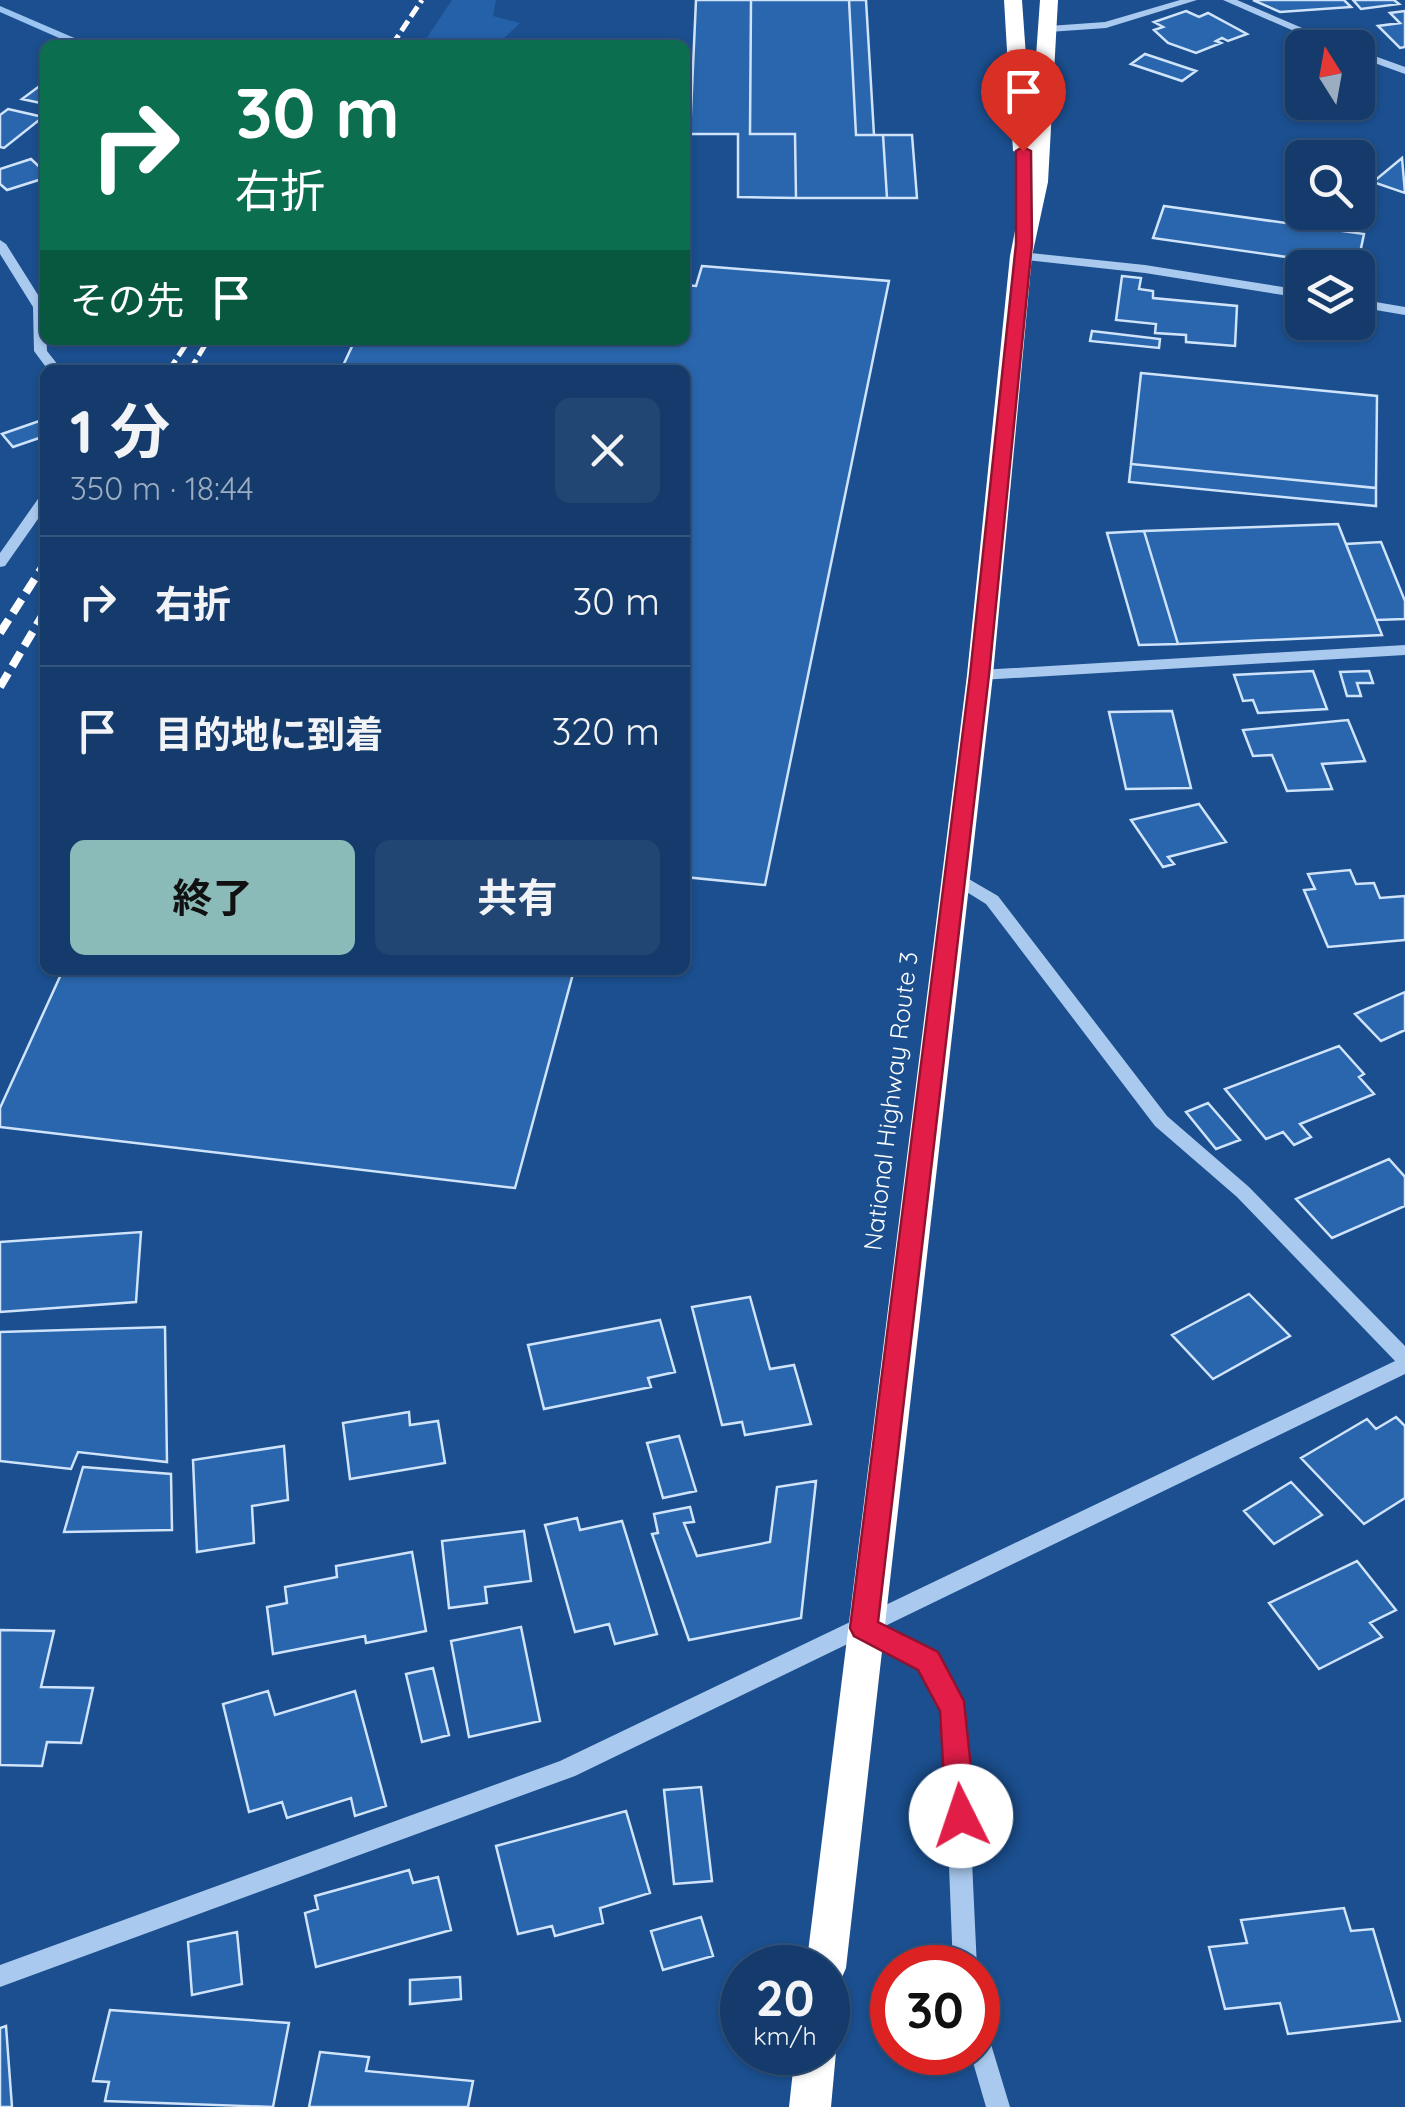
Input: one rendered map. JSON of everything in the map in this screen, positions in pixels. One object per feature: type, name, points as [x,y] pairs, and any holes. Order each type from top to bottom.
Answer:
[{"type":"highway","name":"National Highway Route 3","points":[[829,1945],[980,675],[1023,250],[1023,120],[1013,0]]},
{"type":"highway","name":"National Highway Route 3","points":[[1023,250],[1038,182],[1049,0]]},
{"type":"highway","points":[[810,2107],[813,2075]]},
{"type":"street","points":[[1049,29],[1106,25],[1192,0]]},
{"type":"street","points":[[1228,0],[1300,30]]},
{"type":"street","points":[[1375,60],[1405,71]]},
{"type":"street","points":[[0,244],[39,307],[40,329]]},
{"type":"street","points":[[1023,250],[1285,291]]},
{"type":"street","points":[[1375,306],[1405,311]]},
{"type":"street","points":[[0,562],[40,506]]},
{"type":"street","points":[[980,675],[1405,650]]},
{"type":"street","points":[[0,1976],[567,1769],[1403,1368],[1243,1192],[1161,1121],[992,900],[955,876]]},
{"type":"street","points":[[864,1628],[928,1661],[954,1710],[964,1945]]},
{"type":"street","points":[[988,2075],[998,2107]]},
{"type":"shaded area","points":[[452,0],[496,0],[493,16],[520,23],[502,40],[425,40]]},
{"type":"building","points":[[696,0],[751,0],[750,134],[795,134],[796,198],[738,197],[738,134],[690,134]]},
{"type":"building","points":[[751,0],[849,0],[856,135],[883,135],[887,198],[796,198],[795,134],[750,134]]},
{"type":"building","points":[[849,0],[866,0],[874,135],[856,135]]},
{"type":"building","points":[[1253,0],[1344,0],[1351,7],[1280,12]]},
{"type":"building","points":[[1353,0],[1394,0],[1399,4],[1361,9]]},
{"type":"building","points":[[1186,11],[1199,17],[1208,13],[1247,34],[1228,41],[1222,38],[1216,41],[1221,43],[1196,53],[1168,43],[1154,30],[1163,27],[1154,22]]},
{"type":"building","points":[[1405,11],[1405,47],[1400,48],[1378,26],[1400,23],[1390,13]]},
{"type":"building","points":[[1145,54],[1196,71],[1182,81],[1131,64]]},
{"type":"building","points":[[40,86],[40,103],[22,99]]},
{"type":"building","points":[[8,109],[40,119],[4,148],[0,147],[0,115]]},
{"type":"building","points":[[883,135],[912,135],[917,198],[887,198]]},
{"type":"building","points":[[1402,158],[1405,193],[1375,180]]},
{"type":"building","points":[[31,159],[40,167],[40,180],[7,190],[0,184],[0,169]]},
{"type":"building","points":[[1164,206],[1285,223],[1285,230],[1364,234],[1361,250],[1285,250],[1285,257],[1153,238]]},
{"type":"building","points":[[702,266],[889,281],[765,885],[690,878],[690,365],[343,365],[353,345],[690,345],[690,285],[696,286]]},
{"type":"building","points":[[1122,276],[1141,278],[1139,289],[1153,291],[1153,298],[1237,306],[1235,346],[1186,342],[1186,335],[1155,333],[1156,324],[1116,320]]},
{"type":"building","points":[[1092,331],[1160,339],[1159,348],[1090,341]]},
{"type":"building","points":[[1141,373],[1377,396],[1376,488],[1131,464]]},
{"type":"building","points":[[40,421],[40,438],[13,447],[2,434]]},
{"type":"building","points":[[1131,464],[1376,488],[1376,506],[1129,482]]},
{"type":"building","points":[[1338,524],[1382,635],[1178,644],[1144,531]]},
{"type":"building","points":[[1144,531],[1178,644],[1139,645],[1107,533]]},
{"type":"building","points":[[1381,542],[1405,601],[1405,619],[1376,620],[1346,544]]},
{"type":"building","points":[[1313,671],[1327,709],[1258,713],[1253,700],[1243,701],[1234,675]]},
{"type":"building","points":[[1369,671],[1373,683],[1357,683],[1361,696],[1347,696],[1340,672]]},
{"type":"building","points":[[1172,711],[1191,788],[1126,789],[1109,712]]},
{"type":"building","points":[[1348,720],[1365,761],[1322,764],[1332,789],[1287,791],[1272,755],[1253,756],[1243,730]]},
{"type":"building","points":[[1199,804],[1226,842],[1168,857],[1174,864],[1163,867],[1131,820]]},
{"type":"building","points":[[1350,870],[1356,884],[1374,883],[1380,898],[1405,896],[1405,940],[1328,947],[1304,890],[1315,889],[1308,874]]},
{"type":"building","points":[[61,975],[573,975],[515,1188],[0,1127],[0,1108]]},
{"type":"building","points":[[1405,992],[1405,1030],[1381,1041],[1355,1014]]},
{"type":"building","points":[[1339,1046],[1364,1074],[1359,1077],[1374,1094],[1300,1124],[1311,1137],[1294,1145],[1283,1132],[1266,1139],[1225,1089]]},
{"type":"building","points":[[1208,1103],[1240,1140],[1216,1149],[1186,1112]]},
{"type":"building","points":[[1389,1159],[1405,1177],[1405,1206],[1332,1238],[1296,1199]]},
{"type":"building","points":[[141,1232],[136,1302],[0,1312],[0,1242]]},
{"type":"building","points":[[1249,1294],[1290,1336],[1213,1379],[1172,1335]]},
{"type":"building","points":[[750,1297],[770,1369],[794,1365],[811,1424],[745,1435],[742,1422],[722,1425],[692,1307]]},
{"type":"building","points":[[660,1320],[675,1372],[648,1378],[651,1387],[544,1409],[528,1345]]},
{"type":"building","points":[[165,1327],[167,1462],[78,1452],[71,1469],[0,1461],[0,1332]]},
{"type":"building","points":[[409,1412],[410,1425],[438,1421],[445,1463],[350,1479],[343,1423]]},
{"type":"building","points":[[1396,1417],[1405,1426],[1405,1498],[1364,1524],[1301,1458],[1367,1419],[1376,1429]]},
{"type":"building","points":[[679,1436],[696,1491],[663,1498],[647,1443]]},
{"type":"building","points":[[284,1446],[288,1500],[252,1506],[254,1543],[197,1552],[193,1460]]},
{"type":"building","points":[[83,1467],[171,1474],[172,1530],[64,1532]]},
{"type":"building","points":[[816,1481],[801,1618],[689,1640],[652,1534],[658,1533],[654,1514],[690,1507],[694,1522],[684,1523],[697,1556],[770,1542],[777,1487]]},
{"type":"building","points":[[1291,1482],[1322,1515],[1274,1544],[1244,1511]]},
{"type":"building","points":[[577,1518],[580,1530],[622,1521],[657,1634],[615,1644],[609,1624],[575,1632],[545,1525]]},
{"type":"building","points":[[524,1531],[531,1581],[485,1587],[487,1603],[449,1608],[442,1541]]},
{"type":"building","points":[[412,1552],[426,1631],[366,1643],[365,1636],[273,1654],[267,1607],[287,1603],[285,1587],[337,1577],[336,1566]]},
{"type":"building","points":[[1357,1561],[1396,1610],[1370,1623],[1382,1637],[1319,1669],[1269,1603]]},
{"type":"building","points":[[521,1627],[540,1721],[469,1737],[451,1641]]},
{"type":"building","points":[[0,1630],[54,1631],[41,1687],[93,1688],[81,1743],[47,1742],[42,1766],[0,1765]]},
{"type":"building","points":[[433,1668],[449,1735],[422,1742],[406,1674]]},
{"type":"building","points":[[268,1691],[275,1715],[355,1691],[386,1806],[355,1816],[351,1798],[287,1818],[282,1802],[249,1812],[223,1704]]},
{"type":"building","points":[[701,1787],[712,1881],[674,1884],[664,1790]]},
{"type":"building","points":[[626,1811],[650,1893],[600,1908],[603,1923],[555,1936],[552,1926],[518,1934],[496,1846]]},
{"type":"building","points":[[409,1870],[413,1883],[438,1877],[451,1930],[316,1967],[305,1913],[318,1909],[315,1896]]},
{"type":"building","points":[[1344,1908],[1351,1931],[1373,1929],[1400,2021],[1288,2034],[1280,2003],[1225,2009],[1209,1947],[1247,1943],[1241,1920]]},
{"type":"building","points":[[701,1917],[713,1956],[663,1970],[651,1931]]},
{"type":"building","points":[[237,1932],[242,1984],[192,1995],[188,1942]]},
{"type":"building","points":[[460,1977],[461,1999],[410,2004],[410,1980]]},
{"type":"building","points":[[110,2010],[289,2023],[273,2107],[105,2101],[109,2082],[93,2081]]},
{"type":"building","points":[[6,2026],[12,2107],[0,2107],[0,2028]]},
{"type":"building","points":[[320,2052],[369,2057],[366,2071],[473,2081],[468,2107],[309,2107]]},
{"type":"waterway","points":[[0,9],[71,40]]},
{"type":"railway","points":[[395,40],[422,0]]},
{"type":"railway","points":[[172,365],[186,345]]},
{"type":"railway","points":[[193,365],[205,345]]},
{"type":"railway","points":[[0,633],[40,571]]},
{"type":"railway","points":[[0,687],[40,619]]},
{"type":"route","points":[[961,1816],[954,1710],[928,1661],[864,1628],[980,675],[1024,244],[1023,151]]}]
